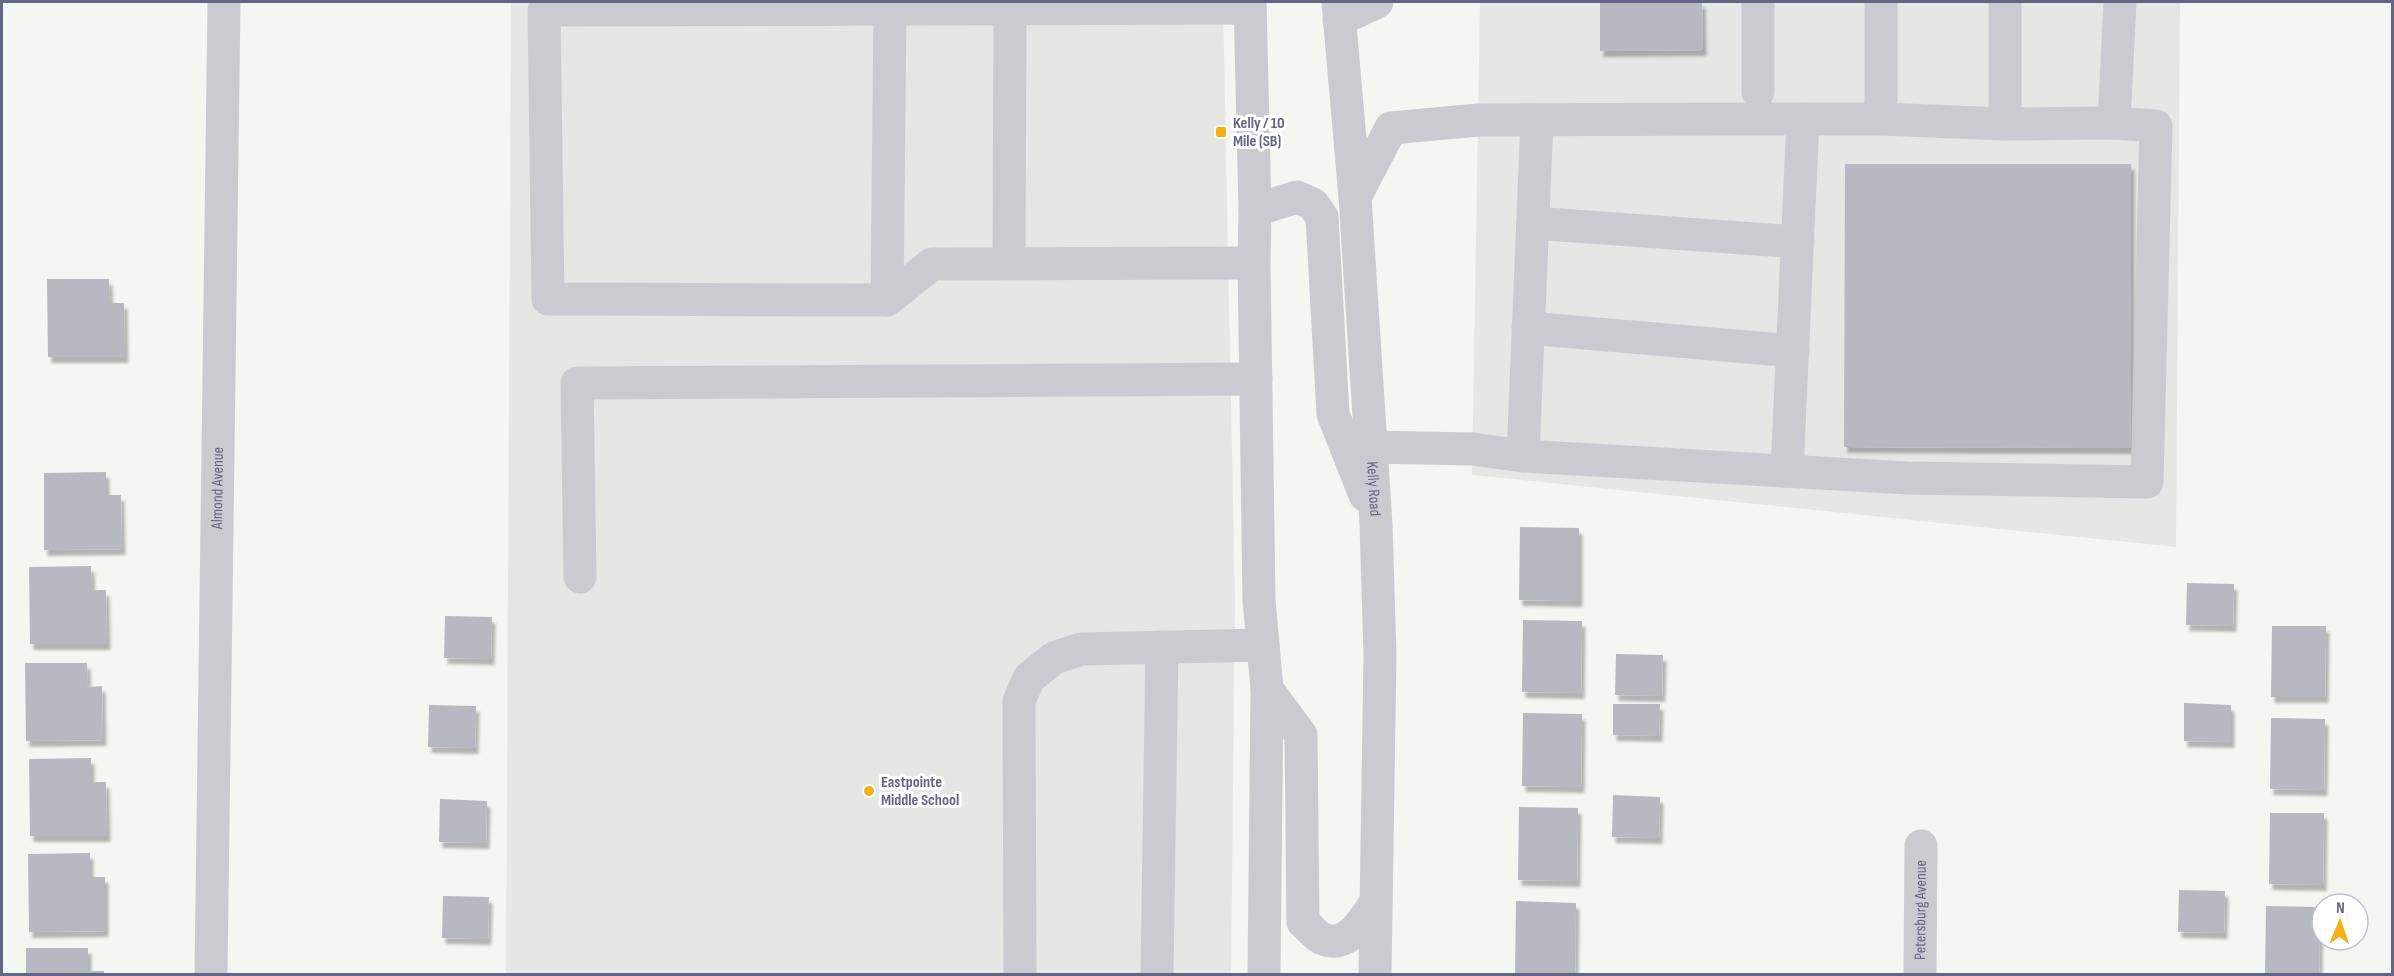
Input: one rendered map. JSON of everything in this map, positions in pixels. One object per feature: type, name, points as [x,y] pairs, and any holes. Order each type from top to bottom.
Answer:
[{"type":"street","name":"Almond Avenue","points":[[211,975],[224,2]]},
{"type":"street","points":[[1339,11],[1377,2]]},
{"type":"street","points":[[1758,2],[1758,92]]},
{"type":"street","points":[[1881,2],[1881,119]]},
{"type":"street","points":[[2005,2],[2005,124]]},
{"type":"street","points":[[2114,123],[2120,2]]},
{"type":"street","points":[[1254,263],[932,264],[886,300],[548,299],[544,10],[724,5],[890,9],[1250,5],[1255,210],[1259,600],[1268,689],[1264,975]]},
{"type":"street","points":[[1009,263],[1010,8]]},
{"type":"street","points":[[886,300],[890,9]]},
{"type":"street","name":"Kelly Road","points":[[1339,11],[1355,197],[1376,525],[1380,655],[1375,975]]},
{"type":"street","points":[[1787,471],[1803,119]]},
{"type":"street","points":[[1355,197],[1391,128],[1479,120],[1881,119],[2005,124],[2114,123],[2156,126],[2147,482],[1907,478],[1523,456],[1473,449],[1371,447]]},
{"type":"street","points":[[1523,456],[1537,120]]},
{"type":"street","points":[[1255,210],[1297,197],[1313,204],[1322,217],[1333,414],[1376,525]]},
{"type":"street","points":[[1533,223],[1798,242]]},
{"type":"street","points":[[1528,328],[1793,351]]},
{"type":"street","points":[[579,577],[577,382],[1256,379]]},
{"type":"street","points":[[1020,975],[1019,701],[1029,678],[1054,658],[1081,649],[1263,645]]},
{"type":"street","points":[[1158,975],[1162,647]]},
{"type":"street","points":[[1268,689],[1301,735],[1303,922],[1322,939],[1342,940],[1354,932],[1376,902]]},
{"type":"street","name":"Petersburg Avenue","points":[[1920,975],[1922,846]]},
{"type":"shaded area","points":[[511,2],[1223,2],[1235,602],[1231,974],[506,974]]},
{"type":"shaded area","points":[[1480,2],[2180,2],[2176,547],[1472,475]]},
{"type":"building","points":[[1600,2],[1702,2],[1703,50],[1600,51]]},
{"type":"building","points":[[1845,164],[2131,164],[2131,448],[1844,447]]},
{"type":"building","points":[[47,279],[109,279],[110,303],[124,303],[125,357],[48,357]]},
{"type":"building","points":[[106,472],[106,495],[121,495],[122,549],[44,550],[44,473]]},
{"type":"building","points":[[1520,527],[1579,528],[1579,601],[1519,600]]},
{"type":"building","points":[[91,566],[92,590],[106,590],[107,644],[30,644],[29,567]]},
{"type":"building","points":[[2187,583],[2234,584],[2233,626],[2186,625]]},
{"type":"building","points":[[445,616],[492,617],[491,659],[444,658]]},
{"type":"building","points":[[1523,620],[1582,621],[1581,693],[1522,692]]},
{"type":"building","points":[[2272,626],[2326,626],[2325,697],[2271,697]]},
{"type":"building","points":[[1616,654],[1663,655],[1662,696],[1615,695]]},
{"type":"building","points":[[25,663],[87,663],[88,687],[102,686],[103,740],[26,741]]},
{"type":"building","points":[[2184,703],[2231,705],[2231,742],[2184,741]]},
{"type":"building","points":[[1613,704],[1660,704],[1659,736],[1613,735]]},
{"type":"building","points":[[429,705],[476,706],[475,748],[428,747]]},
{"type":"building","points":[[1523,713],[1582,714],[1581,787],[1522,786]]},
{"type":"building","points":[[2271,718],[2325,719],[2324,790],[2270,789]]},
{"type":"building","points":[[91,758],[91,782],[106,782],[107,836],[30,836],[29,759]]},
{"type":"building","points":[[1613,795],[1660,797],[1659,838],[1612,837]]},
{"type":"building","points":[[440,799],[487,801],[486,843],[439,842]]},
{"type":"building","points":[[1519,807],[1578,808],[1577,881],[1518,880]]},
{"type":"building","points":[[2270,813],[2324,813],[2323,885],[2269,884]]},
{"type":"building","points":[[90,853],[90,877],[105,877],[105,931],[29,932],[28,854]]},
{"type":"building","points":[[2179,890],[2225,891],[2224,933],[2178,932]]},
{"type":"building","points":[[443,896],[489,897],[488,939],[442,938]]},
{"type":"building","points":[[1516,901],[1576,903],[1575,974],[1515,974]]},
{"type":"building","points":[[2266,906],[2310,907],[2310,952],[2319,952],[2319,974],[2265,974]]},
{"type":"building","points":[[26,948],[88,948],[88,971],[104,971],[104,974],[26,974]]},
{"type":"place","name":"Kelly / 10 Mile (SB)","points":[[1221,132]]},
{"type":"place","name":"Eastpointe Middle School","points":[[869,791]]}]
